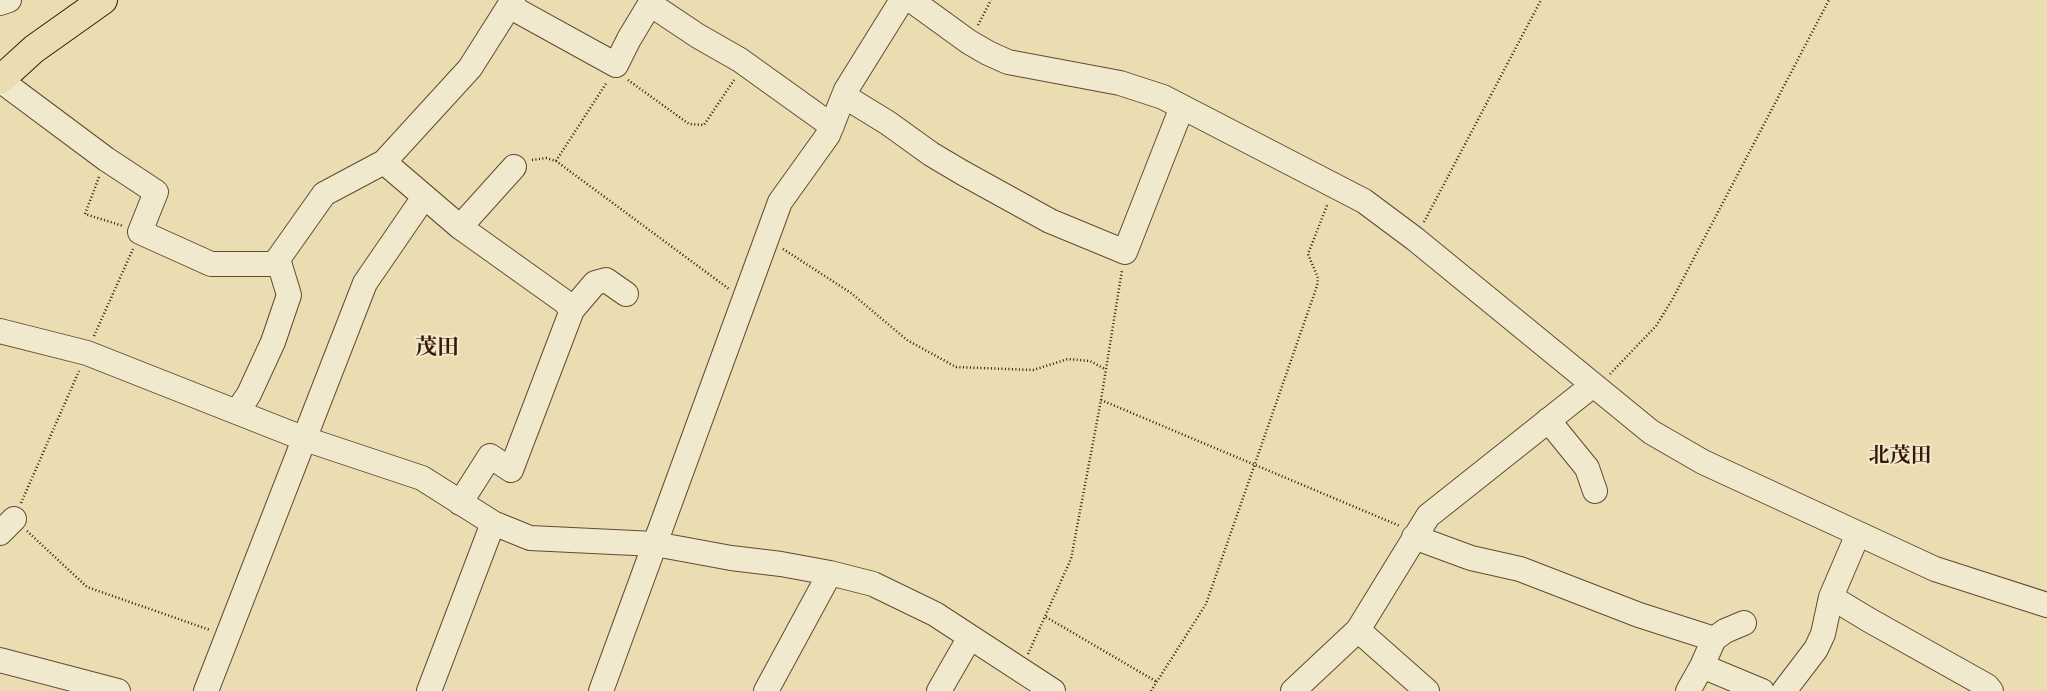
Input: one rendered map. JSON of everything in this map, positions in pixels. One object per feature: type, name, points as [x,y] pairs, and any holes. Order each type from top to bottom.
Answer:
[{"type":"main road","points":[[0,80],[34,49],[103,0]]},
{"type":"street","points":[[0,3],[9,0]]},
{"type":"street","points":[[601,691],[780,202],[828,135],[844,96],[902,0]]},
{"type":"street","points":[[911,0],[969,42],[1008,62],[1120,84],[1163,98],[1364,201],[1415,239],[1651,432],[1702,462],[1935,569],[2047,605]]},
{"type":"street","points":[[237,412],[249,394],[273,342],[289,295],[278,259],[324,194],[384,162],[470,68],[511,3],[615,68],[628,39],[650,4],[745,64],[832,126]]},
{"type":"street","points":[[0,80],[106,159],[156,192],[140,232],[212,264],[279,264]]},
{"type":"street","points":[[844,96],[963,173],[1050,221],[1125,252],[1182,107]]},
{"type":"street","points":[[384,162],[460,227],[565,302],[572,310]]},
{"type":"street","points":[[460,227],[514,167]]},
{"type":"street","points":[[206,691],[365,283],[424,197]]},
{"type":"street","points":[[460,503],[490,456],[511,470],[572,310],[595,283],[606,280],[626,294]]},
{"type":"street","points":[[0,331],[86,352],[305,440],[422,478],[493,523],[530,538],[655,544],[731,558],[781,564],[830,573],[873,584],[935,614],[1053,691]]},
{"type":"street","points":[[1293,691],[1358,630],[1428,516],[1592,385]]},
{"type":"street","points":[[1548,420],[1587,468],[1595,491]]},
{"type":"street","points":[[429,691],[493,523]]},
{"type":"street","points":[[1784,691],[1816,649],[1824,634],[1831,597],[1858,534]]},
{"type":"street","points":[[1416,536],[1471,558],[1520,569],[1639,614],[1714,639]]},
{"type":"street","points":[[766,691],[830,573]]},
{"type":"street","points":[[1831,597],[1986,686],[1991,691]]},
{"type":"street","points":[[1688,691],[1714,639],[1725,631],[1744,623]]},
{"type":"street","points":[[1358,630],[1427,691]]},
{"type":"street","points":[[939,691],[970,637]]},
{"type":"street","points":[[0,660],[118,691]]},
{"type":"street","points":[[1702,666],[1762,691]]},
{"type":"path","points":[[969,42],[991,0]]},
{"type":"path","points":[[1415,239],[1541,0]]},
{"type":"path","points":[[1592,385],[1612,373],[1656,326],[1672,300],[1829,0]]},
{"type":"path","points":[[556,161],[615,68],[689,124],[704,125],[745,64]]},
{"type":"path","points":[[514,167],[532,160],[546,158],[556,161],[732,291],[745,298]]},
{"type":"path","points":[[106,159],[85,214],[140,232],[7,526],[87,587],[228,636]]},
{"type":"path","points":[[1151,691],[1206,604],[1318,286],[1318,278],[1308,254],[1309,248],[1335,186]]},
{"type":"path","points":[[767,238],[851,293],[907,340],[956,367],[1033,370],[1068,358],[1090,361],[1106,369]]},
{"type":"path","points":[[1021,670],[1071,560],[1101,400],[1125,252]]},
{"type":"path","points":[[1101,400],[1416,536]]},
{"type":"path","points":[[1046,617],[1156,682]]},
{"type":"district","name":"茂田","points":[[437,349]]},
{"type":"district","name":"北茂田","points":[[1900,458]]}]
